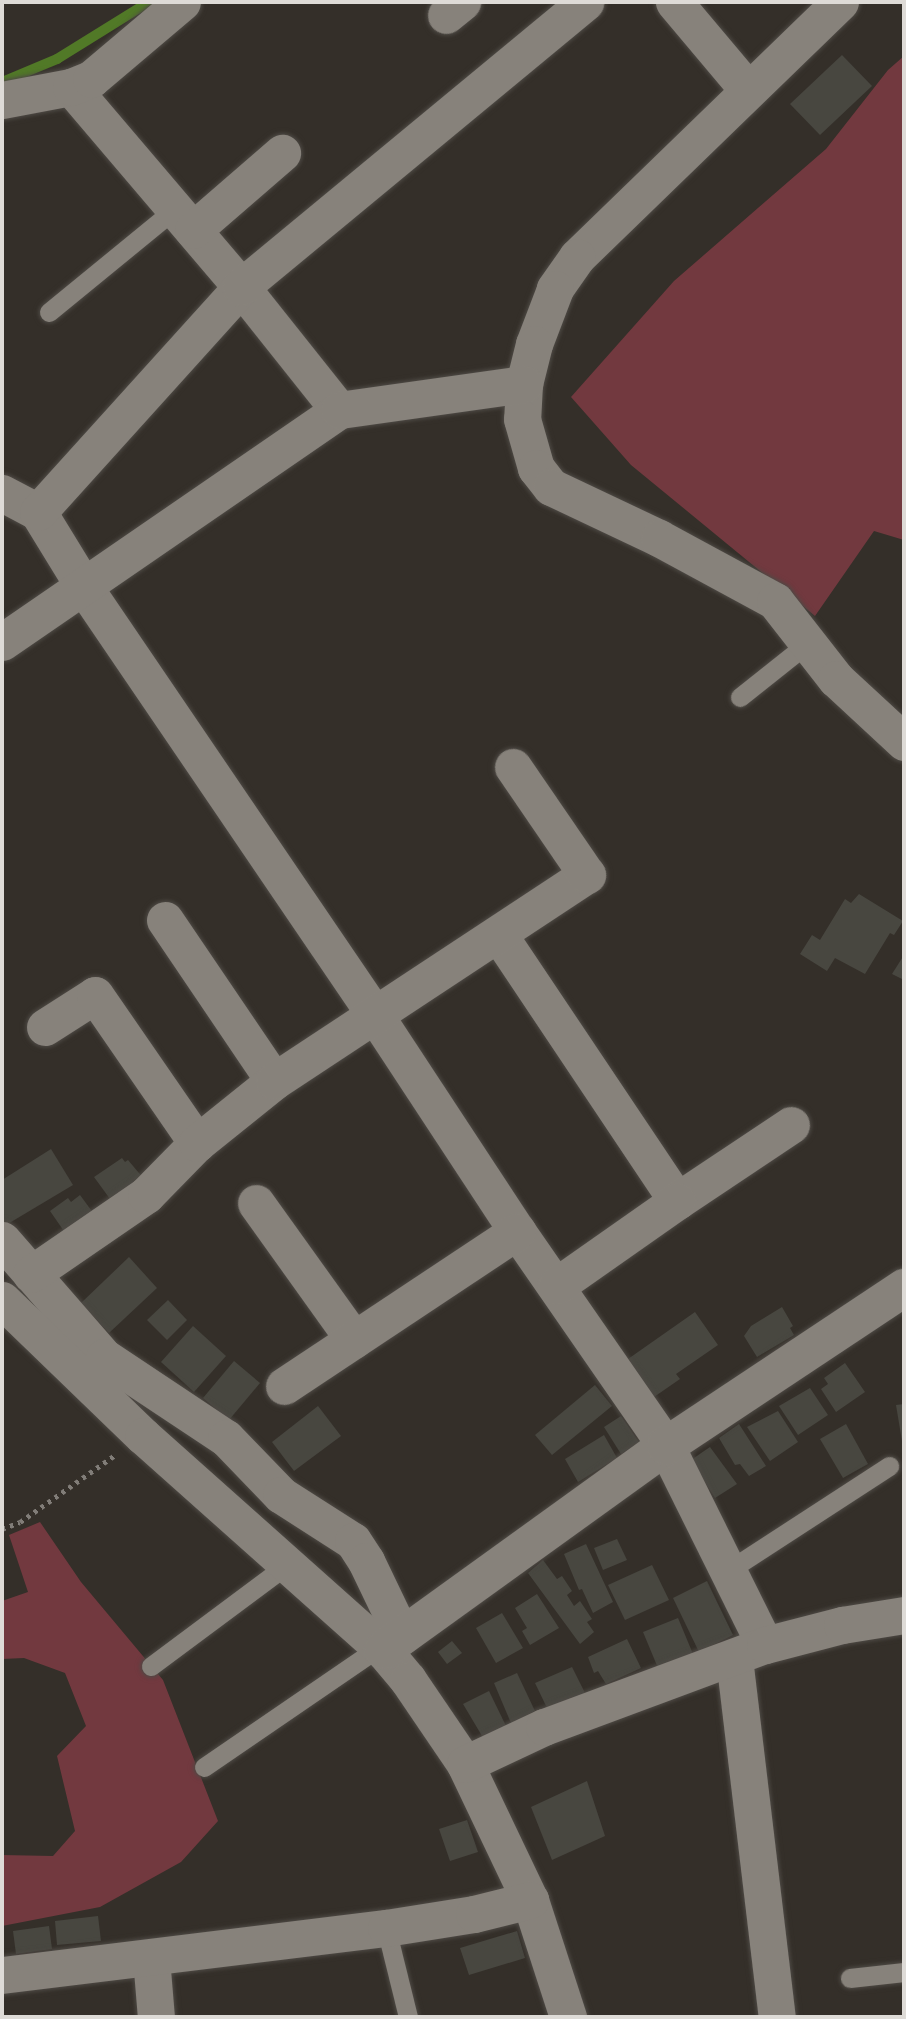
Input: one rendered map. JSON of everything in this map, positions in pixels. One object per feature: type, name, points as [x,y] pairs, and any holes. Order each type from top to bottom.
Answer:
[{"type":"street","points":[[2,100],[71,87],[91,79],[182,2]]},
{"type":"street","points":[[37,512],[242,287],[586,2]]},
{"type":"street","points":[[674,2],[748,90]]},
{"type":"street","points":[[840,2],[577,257],[555,289],[534,344],[524,384],[522,419],[537,468],[551,487],[659,538],[775,601],[836,679],[904,742]]},
{"type":"street","points":[[71,87],[242,287],[339,410]]},
{"type":"street","points":[[184,220],[282,153]]},
{"type":"street","points":[[2,642],[339,410],[524,384]]},
{"type":"street","points":[[2,493],[37,512],[84,587],[375,1015],[517,1231],[666,1446],[729,1570],[750,1651],[777,2017]]},
{"type":"street","points":[[31,1274],[146,1195],[197,1143],[274,1081],[587,875],[513,767]]},
{"type":"street","points":[[165,920],[274,1081]]},
{"type":"street","points":[[499,935],[677,1201]]},
{"type":"street","points":[[45,1027],[95,995],[197,1143]]},
{"type":"street","points":[[556,1286],[791,1125]]},
{"type":"street","points":[[256,1203],[354,1340]]},
{"type":"street","points":[[285,1387],[517,1231]]},
{"type":"street","points":[[2,1240],[104,1357],[226,1438],[281,1494],[353,1541],[366,1561],[388,1645]]},
{"type":"street","points":[[388,1645],[666,1446],[904,1288]]},
{"type":"street","points":[[2,1300],[143,1436],[288,1564],[388,1645],[465,1764],[530,1900],[568,2017]]},
{"type":"street","points":[[465,1764],[544,1727],[750,1651],[842,1625],[904,1615]]},
{"type":"street","points":[[2,1975],[386,1928],[474,1914],[530,1900]]},
{"type":"street","points":[[152,1958],[156,2017]]},
{"type":"lane","points":[[49,312],[184,220]]},
{"type":"lane","points":[[740,697],[808,643]]},
{"type":"lane","points":[[729,1570],[889,1466]]},
{"type":"lane","points":[[151,1666],[288,1564]]},
{"type":"lane","points":[[204,1767],[388,1645]]},
{"type":"lane","points":[[386,1928],[408,2017]]},
{"type":"lane","points":[[850,1978],[904,1972]]},
{"type":"path","points":[[2,1529],[20,1522],[143,1436]]},
{"type":"shaded area","points":[[904,56],[904,540],[874,531],[815,616],[631,465],[571,397],[674,281],[826,149],[888,70]]},
{"type":"shaded area","points":[[40,1522],[81,1582],[163,1680],[218,1821],[181,1862],[100,1907],[2,1926],[2,1855],[53,1856],[75,1831],[57,1756],[86,1726],[65,1673],[24,1658],[2,1659],[2,1601],[28,1592],[9,1535]]},
{"type":"building","points":[[842,55],[872,86],[820,135],[790,104]]},
{"type":"building","points":[[859,894],[903,921],[894,935],[890,933],[865,974],[835,958],[827,971],[800,954],[812,935],[820,940],[845,899],[851,903]]},
{"type":"building","points":[[904,955],[904,980],[892,974]]},
{"type":"building","points":[[51,1149],[73,1185],[6,1225],[2,1219],[2,1180]]},
{"type":"building","points":[[122,1158],[125,1162],[128,1160],[144,1179],[113,1203],[94,1177]]},
{"type":"building","points":[[80,1195],[97,1218],[68,1237],[50,1211],[68,1198],[71,1202]]},
{"type":"building","points":[[129,1257],[157,1288],[109,1333],[81,1303]]},
{"type":"building","points":[[168,1300],[187,1320],[167,1340],[147,1320]]},
{"type":"building","points":[[782,1307],[793,1326],[790,1328],[794,1335],[757,1357],[744,1336],[751,1326]]},
{"type":"building","points":[[695,1312],[718,1345],[676,1374],[680,1379],[654,1397],[628,1359]]},
{"type":"building","points":[[193,1326],[226,1356],[194,1392],[161,1362]]},
{"type":"building","points":[[234,1361],[260,1383],[229,1420],[203,1398]]},
{"type":"building","points":[[845,1363],[865,1392],[836,1412],[821,1389],[828,1384],[824,1378]]},
{"type":"building","points":[[595,1385],[612,1406],[552,1455],[535,1435]]},
{"type":"building","points":[[810,1388],[828,1415],[798,1435],[779,1406]]},
{"type":"building","points":[[904,1404],[904,1447],[903,1447],[896,1405]]},
{"type":"building","points":[[318,1406],[341,1436],[294,1471],[272,1442]]},
{"type":"building","points":[[778,1411],[798,1442],[770,1461],[747,1427]]},
{"type":"building","points":[[621,1416],[639,1442],[621,1454],[604,1427]]},
{"type":"building","points":[[739,1424],[766,1466],[749,1476],[740,1464],[735,1465],[719,1438]]},
{"type":"building","points":[[846,1424],[868,1464],[843,1478],[820,1439]]},
{"type":"building","points":[[604,1435],[617,1458],[578,1482],[565,1459]]},
{"type":"building","points":[[710,1447],[737,1484],[715,1498],[691,1460]]},
{"type":"building","points":[[617,1539],[627,1560],[603,1570],[594,1548]]},
{"type":"building","points":[[586,1544],[613,1602],[593,1613],[582,1589],[579,1590],[564,1554]]},
{"type":"building","points":[[543,1560],[557,1579],[562,1576],[572,1591],[567,1595],[574,1606],[580,1601],[592,1619],[587,1622],[594,1632],[580,1644],[528,1573]]},
{"type":"building","points":[[652,1565],[669,1600],[625,1620],[608,1585]]},
{"type":"building","points":[[707,1581],[733,1635],[699,1652],[673,1598]]},
{"type":"building","points":[[537,1594],[559,1628],[530,1645],[522,1631],[527,1628],[515,1608]]},
{"type":"building","points":[[502,1613],[523,1648],[496,1663],[476,1628]]},
{"type":"building","points":[[678,1618],[693,1654],[658,1668],[643,1632]]},
{"type":"building","points":[[627,1639],[641,1668],[606,1684],[598,1671],[594,1673],[588,1657]]},
{"type":"building","points":[[452,1641],[462,1653],[447,1664],[438,1652]]},
{"type":"building","points":[[572,1667],[585,1693],[549,1712],[535,1683]]},
{"type":"building","points":[[517,1673],[535,1711],[511,1723],[494,1683]]},
{"type":"building","points":[[489,1691],[508,1730],[485,1741],[463,1704]]},
{"type":"building","points":[[587,1781],[605,1836],[552,1860],[531,1807]]},
{"type":"building","points":[[467,1820],[478,1852],[450,1861],[439,1829]]},
{"type":"building","points":[[98,1916],[101,1941],[57,1945],[55,1921]]},
{"type":"building","points":[[49,1926],[52,1949],[16,1954],[13,1931]]},
{"type":"building","points":[[517,1931],[525,1958],[469,1975],[460,1948]]},
{"type":"waterway","points":[[2,82],[57,59],[149,2]]}]
